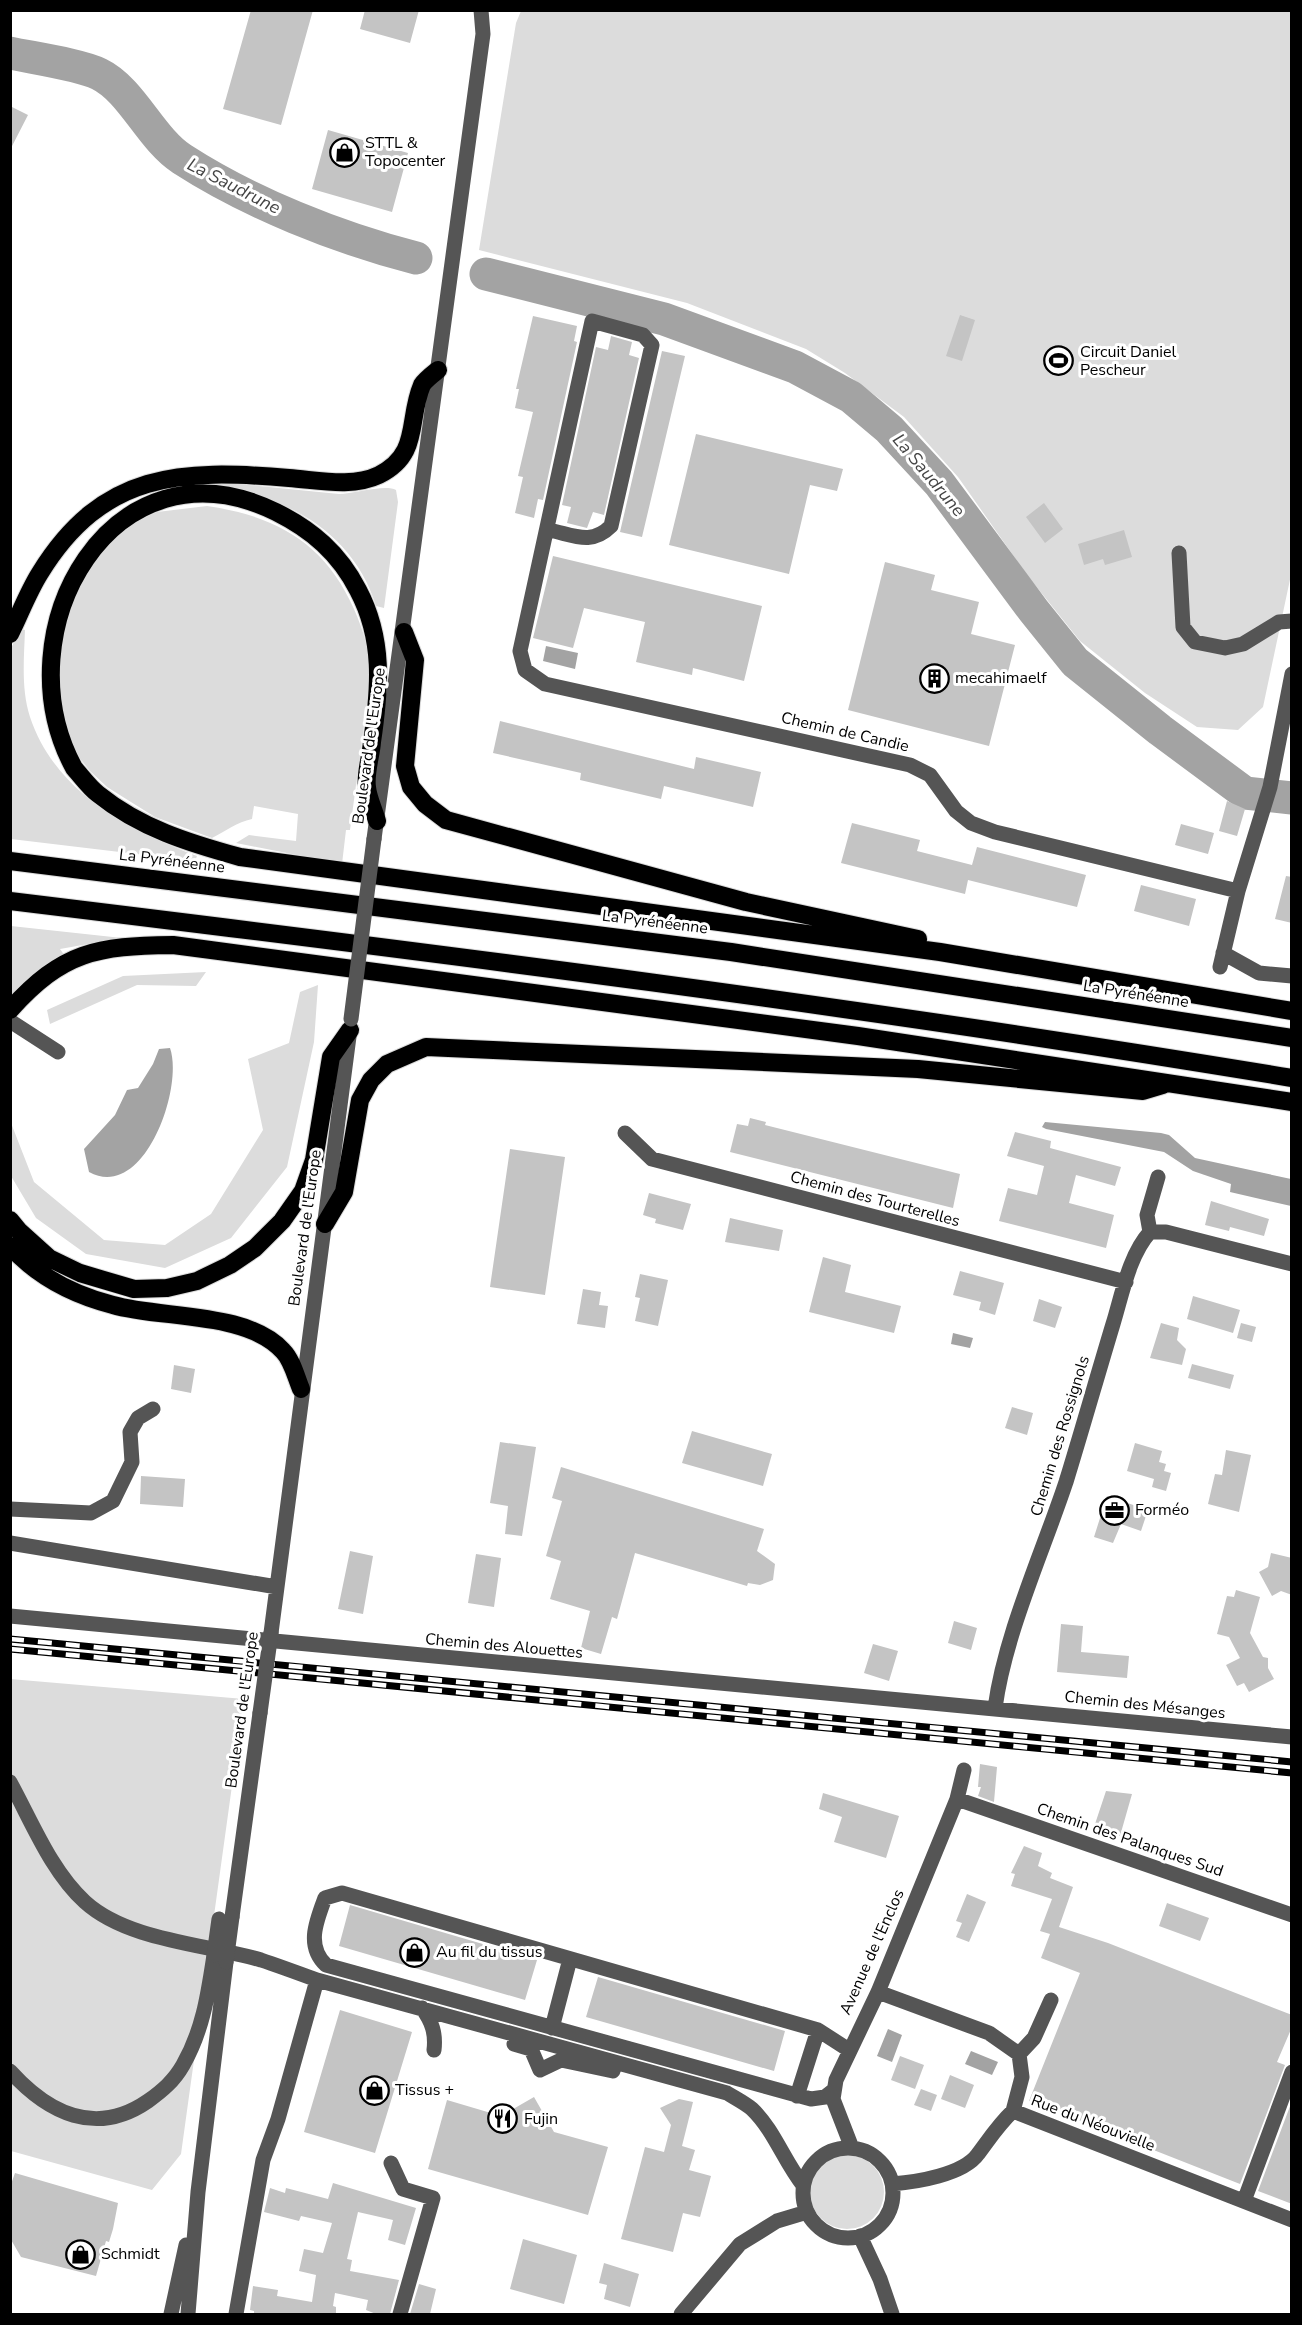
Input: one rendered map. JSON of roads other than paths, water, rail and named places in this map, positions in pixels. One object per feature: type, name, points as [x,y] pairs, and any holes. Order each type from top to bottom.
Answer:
[{"type":"highway","points":[[10,634],[47,562],[75,528],[106,502],[123,492],[150,482],[178,476],[219,474],[353,482],[378,476],[396,464],[406,451],[423,384],[438,370]]},
{"type":"highway","points":[[38,619],[40,609],[57,573],[77,548],[100,527],[126,510],[154,499],[184,494],[234,498],[266,507],[297,522],[323,541],[343,563],[373,623],[380,672],[366,786],[377,821]]},
{"type":"highway","points":[[404,632],[415,660],[405,766],[411,787],[426,804],[446,820],[746,902],[916,938],[940,952]]},
{"type":"highway","points":[[35,678],[39,708],[59,751],[96,793],[137,822],[187,842],[240,857],[940,952],[1292,1011]]},
{"type":"highway","name":"La Pyrénéenne","points":[[10,861],[731,951],[1292,1038]]},
{"type":"highway","points":[[10,901],[420,951],[1292,1078]]},
{"type":"highway","points":[[10,1010],[31,988],[62,965],[94,950],[132,945],[173,945],[858,1036],[1173,1082],[1292,1102]]},
{"type":"highway","points":[[10,1220],[49,1258],[80,1273],[134,1289],[167,1288],[197,1281],[230,1265],[255,1248],[282,1221],[303,1191],[314,1161],[331,1057],[350,1024]]},
{"type":"highway","points":[[325,1224],[345,1192],[360,1100],[371,1080],[387,1064],[426,1047],[918,1069],[1143,1091],[1173,1082]]},
{"type":"highway","points":[[10,1246],[56,1284],[113,1306],[232,1324],[269,1339],[285,1352],[301,1389]]},
{"type":"street","points":[[481,10],[483,34]]},
{"type":"street","points":[[483,34],[492,10]]},
{"type":"street","name":"Boulevard de l'Europe","points":[[188,2314],[225,1918],[236,1890],[374,839],[404,632],[483,34]]},
{"type":"street","points":[[592,321],[643,335],[652,345],[611,526],[600,537],[588,538],[549,530],[592,321]]},
{"type":"street","name":"Chemin de Candie","points":[[549,530],[520,651],[525,670],[545,684],[910,765],[930,775],[956,810],[971,823],[995,832],[1238,891]]},
{"type":"street","points":[[1179,554],[1182,627],[1195,642],[1226,648],[1243,644],[1279,622],[1292,621]]},
{"type":"street","points":[[1292,674],[1270,787],[1238,891],[1222,960],[1259,974],[1292,976]]},
{"type":"street","points":[[10,1021],[58,1052]]},
{"type":"street","name":"Chemin des Tourterelles","points":[[625,1133],[652,1159],[1126,1282]]},
{"type":"street","name":"Chemin des Rossignols","points":[[995,1708],[997,1690],[1020,1613],[1065,1482],[1126,1282],[1141,1241],[1150,1232],[1147,1215],[1158,1177]]},
{"type":"street","points":[[1150,1232],[1166,1233],[1292,1264]]},
{"type":"street","points":[[10,1509],[91,1513],[113,1501],[132,1462],[130,1432],[138,1418],[153,1409]]},
{"type":"street","points":[[10,1543],[277,1587]]},
{"type":"street","name":"Chemin des Alouettes","points":[[10,1616],[313,1647],[995,1708]]},
{"type":"street","name":"Chemin des Mésanges","points":[[995,1708],[1292,1737]]},
{"type":"street","name":"Avenue de l'Enclos","points":[[834,2090],[849,2050],[878,1992],[957,1799],[964,1770]]},
{"type":"street","points":[[10,1782],[58,1869],[78,1895],[102,1915],[121,1924],[260,1960],[316,1980],[727,2093],[752,2108],[770,2131],[787,2165],[803,2185]]},
{"type":"street","name":"Chemin des Palanques Sud","points":[[957,1799],[1292,1915]]},
{"type":"street","points":[[834,2090],[825,2097],[811,2099],[797,2096],[326,1965],[317,1957],[314,1944],[316,1922],[325,1898],[342,1893],[818,2030],[849,2050]]},
{"type":"street","points":[[10,2071],[28,2091],[57,2110],[86,2119],[108,2118],[137,2108],[165,2089],[182,2066],[205,2016],[220,1959]]},
{"type":"street","points":[[552,2028],[570,1959]]},
{"type":"street","points":[[236,2314],[263,2160],[278,2119],[316,1980]]},
{"type":"street","points":[[878,1992],[989,2033],[1019,2054],[1034,2038],[1051,2000]]},
{"type":"street","points":[[422,2008],[430,2019],[436,2036],[434,2050]]},
{"type":"street","points":[[487,2027],[495,2038],[531,2049],[540,2070],[561,2060],[609,2072],[627,2067]]},
{"type":"street","points":[[797,2096],[818,2030]]},
{"type":"street","name":"Rue du Néouvielle","points":[[1019,2054],[1022,2077],[1013,2110],[1292,2220]]},
{"type":"street","points":[[1244,2201],[1292,2072]]},
{"type":"street","points":[[834,2090],[833,2099],[836,2110],[852,2148]]},
{"type":"street","points":[[892,2184],[919,2181],[963,2165],[977,2156],[991,2132],[1013,2110]]},
{"type":"street","points":[[839,2148],[852,2148],[866,2151],[878,2159],[887,2171],[892,2184],[889,2210],[882,2222],[860,2236],[835,2236],[819,2227],[807,2212],[803,2199],[803,2185],[807,2172],[821,2157],[839,2148]]},
{"type":"street","points":[[391,2163],[403,2189],[433,2198],[400,2314]]},
{"type":"street","name":"Boulevard de l'Europe","points":[[171,2314],[198,2192]]},
{"type":"street","points":[[681,2314],[740,2244],[777,2221],[807,2212]]},
{"type":"street","points":[[860,2236],[880,2279],[892,2314]]},
{"type":"waterway","name":"La Saudrune","points":[[10,53],[69,65],[99,74],[121,91],[171,150],[208,175],[295,218],[386,250],[416,258]]},
{"type":"waterway","name":"La Saudrune","points":[[486,274],[664,319],[795,367],[851,397],[889,429],[939,483],[1075,662],[1160,730],[1245,793],[1292,798]]},
{"type":"railway","points":[[10,1639],[1292,1762]]},
{"type":"railway","points":[[10,1649],[1292,1773]]},
{"type":"place","name":"STTL & Topocenter","points":[[344,152]]},
{"type":"place","name":"Circuit Daniel Pescheur","points":[[1059,361]]},
{"type":"place","name":"mecahimaelf","points":[[934,678]]},
{"type":"place","name":"Forméo","points":[[1114,1510]]},
{"type":"place","name":"Au fil du tissus","points":[[415,1952]]},
{"type":"place","name":"Tissus +","points":[[374,2090]]},
{"type":"place","name":"Fujin","points":[[503,2119]]},
{"type":"place","name":"Schmidt","points":[[80,2254]]}]
